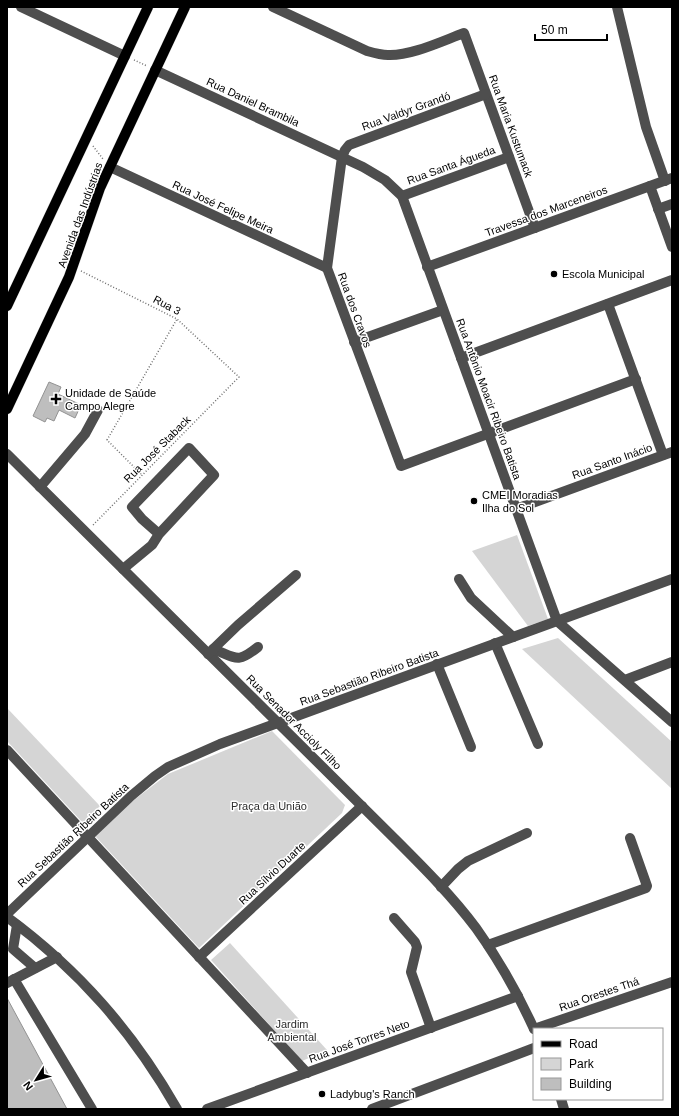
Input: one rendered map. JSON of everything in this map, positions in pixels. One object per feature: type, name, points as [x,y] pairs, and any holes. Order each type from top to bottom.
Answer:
[{"type":"main road","name":"Avenida das Indústrias","points":[[7,306],[148,7]]},
{"type":"main road","name":"Avenida das Indústrias","points":[[7,409],[73,268],[92,208],[110,167],[185,7]]},
{"type":"street","points":[[21,7],[125,56]]},
{"type":"street","name":"Rua Maria Kustumack","points":[[273,7],[362,49],[377,54],[401,55],[464,33],[535,228]]},
{"type":"street","points":[[617,7],[646,127],[668,179]]},
{"type":"street","name":"Rua Daniel Brambila","points":[[155,70],[342,157],[385,180],[402,196],[427,267]]},
{"type":"street","name":"Rua Valdyr Grandó","points":[[342,157],[349,145],[486,94]]},
{"type":"street","name":"Rua dos Cravos","points":[[342,157],[327,268],[401,466],[489,434]]},
{"type":"street","name":"Rua Santa Águeda","points":[[402,196],[509,157]]},
{"type":"street","name":"Rua José Felipe Meira","points":[[110,167],[327,268]]},
{"type":"street","name":"Travessa dos Marceneiros","points":[[427,267],[668,179]]},
{"type":"street","points":[[650,186],[672,247]]},
{"type":"street","points":[[658,209],[672,204]]},
{"type":"street","name":"Rua Antônio Moacir Ribeiro Batista","points":[[427,267],[557,621],[672,722]]},
{"type":"street","points":[[461,358],[672,280]]},
{"type":"street","points":[[608,304],[636,379],[668,454]]},
{"type":"street","points":[[354,342],[443,310]]},
{"type":"street","points":[[489,434],[636,379]]},
{"type":"street","points":[[40,486],[85,434],[98,410]]},
{"type":"street","points":[[123,569],[152,545],[159,534],[214,475],[189,448],[132,507],[142,519],[159,534]]},
{"type":"street","name":"Rua Senador Accioly Filho","points":[[7,454],[123,569],[211,652],[278,723],[441,886],[488,945],[518,996],[534,1028]]},
{"type":"street","name":"Rua Santo Inácio","points":[[516,509],[668,454]]},
{"type":"street","points":[[211,652],[238,625],[296,575]]},
{"type":"street","points":[[459,579],[471,598],[513,637]]},
{"type":"street","name":"Rua Sebastião Ribeiro Batista","points":[[7,914],[143,786],[168,767],[204,750],[672,579]]},
{"type":"street","points":[[495,643],[538,744]]},
{"type":"street","points":[[211,652],[240,659],[258,647]]},
{"type":"street","points":[[625,680],[672,662]]},
{"type":"street","points":[[437,664],[471,747]]},
{"type":"street","points":[[7,750],[307,1073]]},
{"type":"street","name":"Rua Sílvio Duarte","points":[[199,957],[362,806]]},
{"type":"street","points":[[441,886],[468,861],[527,833]]},
{"type":"street","points":[[488,945],[646,888],[647,886],[630,838]]},
{"type":"street","points":[[7,917],[57,957],[90,988],[122,1026],[178,1109]]},
{"type":"street","points":[[394,918],[415,942],[417,947],[411,972],[432,1028]]},
{"type":"street","points":[[17,925],[13,949],[36,968]]},
{"type":"street","points":[[57,957],[11,981],[92,1109]]},
{"type":"street","name":"Rua Orestes Thá","points":[[537,1028],[672,982]]},
{"type":"street","name":"Rua José Torres Neto","points":[[207,1109],[518,996]]},
{"type":"street","points":[[372,1109],[533,1048]]},
{"type":"path","points":[[125,56],[155,70]]},
{"type":"path","points":[[86,138],[110,167]]},
{"type":"path","name":"Rua 3","points":[[73,268],[178,319],[239,377]]},
{"type":"path","points":[[142,475],[107,440],[178,319]]},
{"type":"path","name":"Rua José Staback","points":[[86,532],[239,377]]},
{"type":"green space","points":[[517,535],[548,619],[528,626],[472,551]]},
{"type":"green space","points":[[558,638],[672,742],[672,789],[522,649]]},
{"type":"green space","points":[[7,708],[100,806],[83,823],[7,741]]},
{"type":"green space","name":"Praça da União","points":[[272,731],[345,805],[342,813],[199,948],[95,836],[130,803],[168,774]]},
{"type":"green space","name":"Jardim Ambiental","points":[[230,943],[327,1050],[302,1061],[211,960]]},
{"type":"building","name":"Unidade de Saúde Campo Alegre","points":[[49,382],[61,387],[58,394],[81,405],[75,418],[59,410],[54,421],[47,418],[45,422],[33,416]]},
{"type":"building","points":[[7,998],[67,1109],[7,1109]]},
{"type":"place","name":"Escola Municipal","points":[[554,274]]},
{"type":"place","name":"Unidade de Saúde Campo Alegre","points":[[56,399]]},
{"type":"place","name":"CMEI Moradias Ilha do Sol","points":[[474,501]]},
{"type":"place","name":"Ladybug's Ranch","points":[[322,1094]]}]
